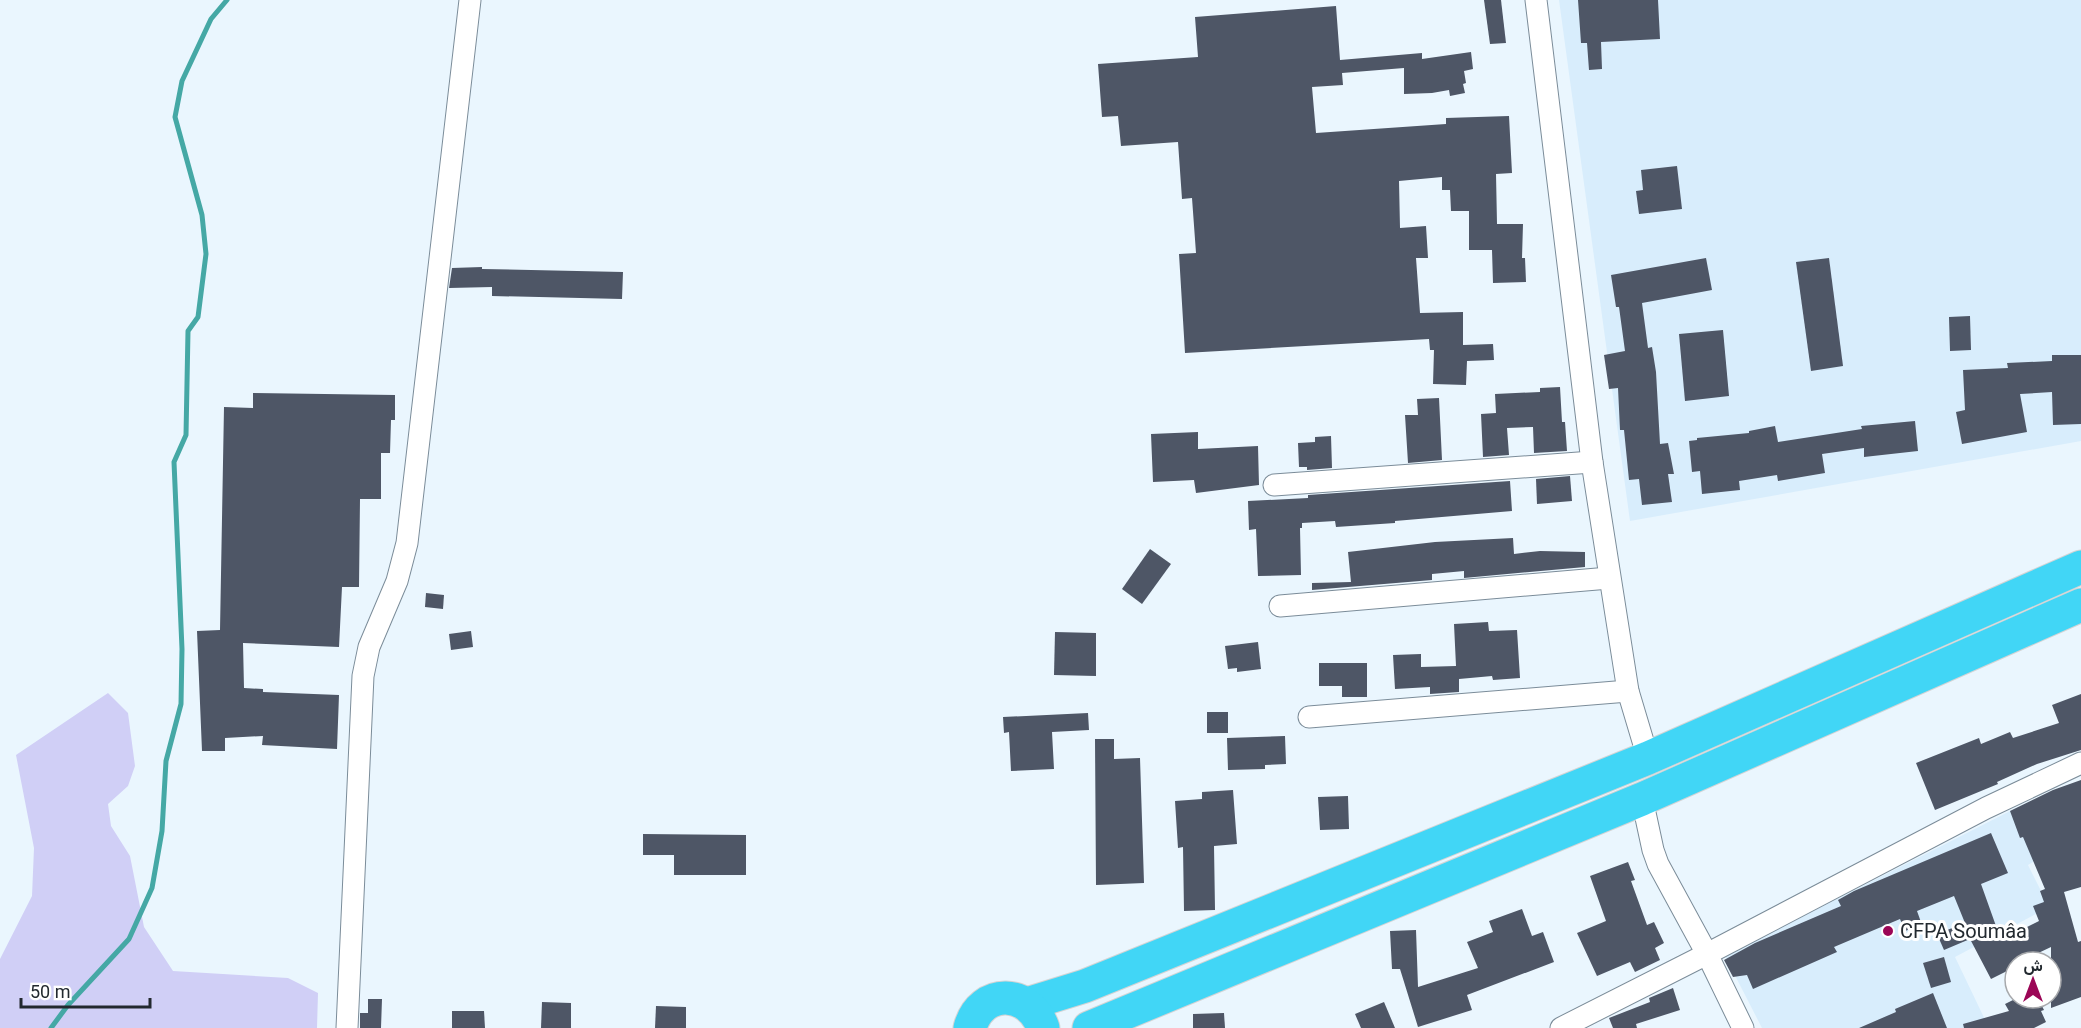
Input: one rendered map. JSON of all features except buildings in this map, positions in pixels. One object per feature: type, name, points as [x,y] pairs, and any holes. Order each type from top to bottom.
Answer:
[{"type":"highway","points":[[970,1028],[976,1012],[991,1001],[1010,998],[1035,1016],[1085,986],[1648,758],[2081,567]]},
{"type":"highway","points":[[1089,1028],[1642,799],[2081,605]]},
{"type":"street","points":[[347,1028],[363,676],[369,647],[397,581],[407,543],[471,0]]},
{"type":"street","points":[[1536,0],[1592,462],[1628,691],[1648,758]]},
{"type":"street","points":[[1274,485],[1592,462]]},
{"type":"street","points":[[1280,606],[1610,578]]},
{"type":"street","points":[[1309,717],[1628,691]]},
{"type":"street","points":[[1561,1028],[1986,808],[2081,763]]},
{"type":"street","points":[[1642,799],[1658,864],[1707,954],[1743,1028]]},
{"type":"shaded area","points":[[1559,0],[2081,0],[2081,441],[1630,521]]},
{"type":"shaded area","points":[[108,693],[128,713],[135,766],[128,786],[108,804],[111,826],[130,856],[144,927],[173,971],[288,978],[318,993],[317,1028],[0,1028],[0,959],[32,896],[34,848],[16,755]]},
{"type":"shaded area","name":"CFPA Soumâa","points":[[2018,807],[2042,856],[2028,865],[2049,907],[1955,957],[1989,1028],[1762,1028],[1725,956]]},
{"type":"waterway","points":[[51,1028],[68,1005],[129,939],[152,888],[162,831],[166,761],[181,704],[182,649],[174,462],[186,435],[188,331],[198,317],[206,254],[202,215],[175,117],[182,81],[211,19],[227,0]]},
{"type":"place","name":"CFPA Soumâa","points":[[1888,931]]}]
